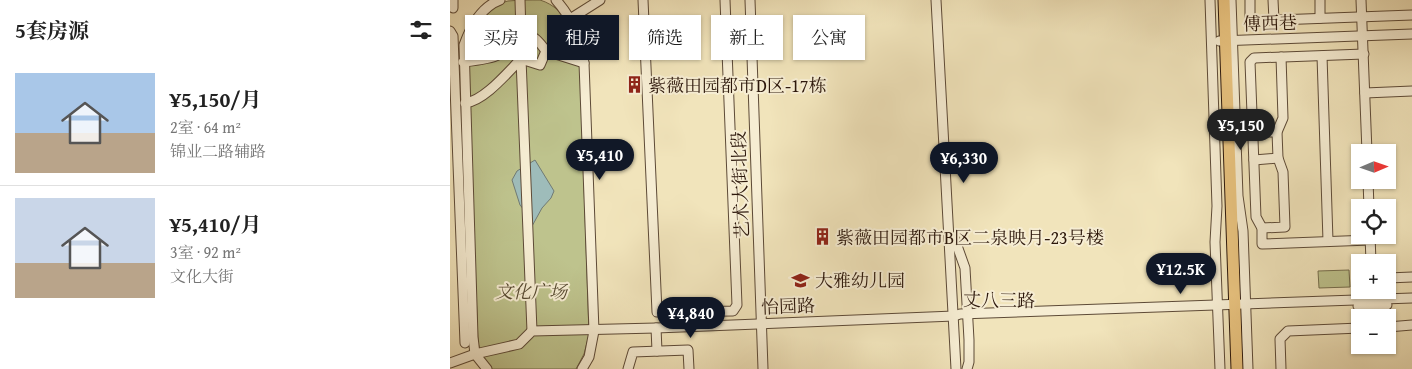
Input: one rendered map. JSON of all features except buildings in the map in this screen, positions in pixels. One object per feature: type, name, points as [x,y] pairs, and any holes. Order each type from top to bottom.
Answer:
[{"type":"main road","points":[[1217,0],[1225,41]]},
{"type":"main road","points":[[1224,0],[1229,143],[1226,308],[1230,369]]},
{"type":"main road","points":[[1226,308],[1237,369]]},
{"type":"street","points":[[464,343],[459,101],[464,44],[470,29],[487,4],[500,0]]},
{"type":"street","points":[[520,0],[520,15]]},
{"type":"street","points":[[556,0],[567,15]]},
{"type":"street","points":[[643,0],[657,312],[733,310],[737,305],[725,0]]},
{"type":"street","name":"艺术大街北段","points":[[750,0],[763,369]]},
{"type":"street","points":[[936,0],[962,317],[969,362],[967,369]]},
{"type":"street","points":[[942,0],[955,240],[965,268],[956,369]]},
{"type":"street","points":[[1210,0],[1217,206],[1214,242],[1226,308],[1220,369]]},
{"type":"street","points":[[1225,41],[1231,0]]},
{"type":"street","points":[[1250,0],[1250,20],[1412,15]]},
{"type":"street","points":[[1273,0],[1274,20]]},
{"type":"street","points":[[1320,0],[1320,18]]},
{"type":"street","points":[[1361,0],[1367,144]]},
{"type":"street","points":[[576,15],[596,1]]},
{"type":"street","points":[[450,31],[453,36],[459,101],[473,337],[475,354],[487,369]]},
{"type":"street","name":"傅西巷","points":[[1225,41],[1412,34]]},
{"type":"street","points":[[537,38],[546,51],[584,63]]},
{"type":"street","points":[[524,60],[540,65],[546,51]]},
{"type":"street","points":[[1351,239],[1262,244],[1262,228],[1256,217],[1250,62],[1254,58],[1364,54]]},
{"type":"street","points":[[1322,56],[1328,241]]},
{"type":"street","points":[[1262,228],[1285,227],[1283,172],[1278,158],[1277,132],[1283,118],[1281,57]]},
{"type":"street","points":[[463,62],[473,60]]},
{"type":"street","points":[[459,101],[472,103],[491,89],[520,60]]},
{"type":"street","points":[[450,363],[475,354],[520,344],[532,331],[521,60]]},
{"type":"street","points":[[582,369],[589,357],[593,344],[594,330],[584,60]]},
{"type":"street","points":[[1365,93],[1412,91]]},
{"type":"street","points":[[1248,369],[1243,231],[1229,143],[1277,132]]},
{"type":"street","points":[[1254,160],[1278,158]]},
{"type":"street","points":[[450,220],[460,220]]},
{"type":"street","points":[[1396,278],[1412,277]]},
{"type":"street","name":"丈八三路","points":[[1396,298],[1412,298]]},
{"type":"street","name":"丈八三路","points":[[962,317],[1226,308],[1358,299]]},
{"type":"street","name":"丈八三路","points":[[1379,299],[1412,304]]},
{"type":"street","points":[[962,317],[962,369]]},
{"type":"street","name":"怡园路","points":[[532,331],[962,317]]},
{"type":"street","points":[[1396,326],[1412,325]]},
{"type":"street","points":[[656,328],[657,351]]},
{"type":"street","points":[[1281,369],[1280,339],[1288,331],[1351,328]]},
{"type":"street","points":[[628,369],[633,352],[688,350],[689,369]]},
{"type":"green space","name":"文化广场","points":[[520,0],[540,0],[550,4],[562,15],[547,15],[547,60],[579,60],[580,64],[589,335],[584,354],[576,369],[492,369],[482,356],[478,343],[467,60],[537,60],[537,15],[485,15],[499,4]]},
{"type":"green space","points":[[1349,270],[1350,287],[1319,288],[1318,271]]},
{"type":"water","points":[[535,160],[554,191],[531,228],[525,211],[520,205],[512,180],[517,171]]},
{"type":"place","name":"紫薇田园都市D区-17栋","points":[[634,85]]},
{"type":"place","name":"紫薇田园都市B区二泉映月-23号楼","points":[[822,237]]},
{"type":"place","name":"大雅幼儿园","points":[[801,280]]}]
